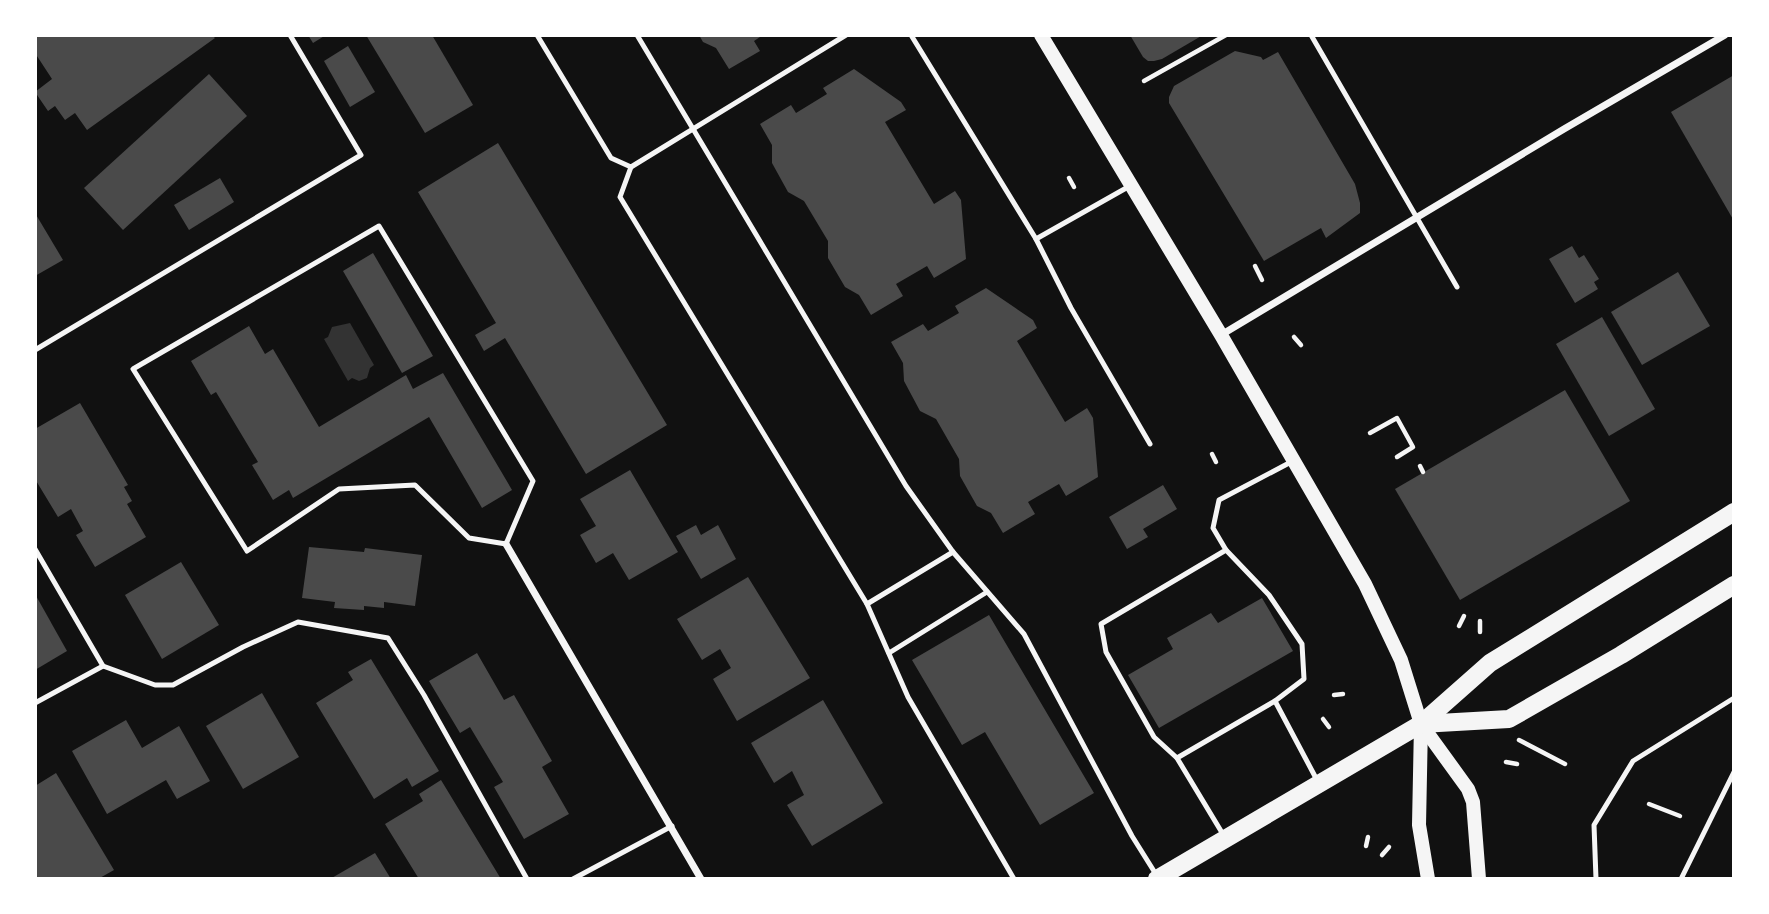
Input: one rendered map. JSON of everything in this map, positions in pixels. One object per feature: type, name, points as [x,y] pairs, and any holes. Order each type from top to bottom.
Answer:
[{"type":"main road","points":[[1041,35],[1221,335],[1365,584],[1401,660],[1421,724],[1419,825],[1428,879]]},
{"type":"main road","points":[[1157,879],[1421,724],[1490,663],[1734,512]]},
{"type":"main road","points":[[1421,724],[1509,719],[1621,655],[1734,585]]},
{"type":"main road","points":[[1421,724],[1468,789],[1473,802],[1479,879]]},
{"type":"street","points":[[1221,335],[1725,35]]},
{"type":"street","points":[[506,544],[701,879]]},
{"type":"lane","points":[[35,350],[361,155],[290,35]]},
{"type":"lane","points":[[537,35],[611,158],[631,167]]},
{"type":"lane","points":[[637,35],[906,486],[953,552],[1024,634],[1157,879]]},
{"type":"lane","points":[[846,35],[631,167],[620,197],[867,604],[908,697],[1014,879]]},
{"type":"lane","points":[[911,35],[1036,240],[1071,307],[1150,443]]},
{"type":"lane","points":[[1311,35],[1457,287]]},
{"type":"lane","points":[[1036,240],[1131,185]]},
{"type":"lane","points":[[379,226],[533,481],[506,544],[469,538],[415,485],[339,489],[247,551],[133,369],[379,226]]},
{"type":"lane","points":[[1177,758],[1275,701],[1304,679],[1302,644],[1269,595],[1226,550],[1213,528],[1219,500],[1294,461]]},
{"type":"lane","points":[[35,549],[103,666],[155,685],[173,685],[243,647],[298,622],[388,638],[424,695],[527,879]]},
{"type":"lane","points":[[1226,550],[1101,624],[1106,652],[1154,737],[1177,758],[1226,838]]},
{"type":"lane","points":[[867,604],[953,552]]},
{"type":"lane","points":[[889,653],[987,592]]},
{"type":"lane","points":[[35,704],[103,666]]},
{"type":"lane","points":[[1596,879],[1594,825],[1633,761],[1734,698]]},
{"type":"lane","points":[[1275,701],[1319,784]]},
{"type":"lane","points":[[1681,879],[1734,772]]},
{"type":"lane","points":[[573,879],[672,826]]},
{"type":"path","points":[[1144,82],[1226,35]]},
{"type":"path","points":[[1069,178],[1074,187]]},
{"type":"path","points":[[1255,266],[1262,280]]},
{"type":"path","points":[[1294,337],[1301,345]]},
{"type":"path","points":[[1370,433],[1396,418],[1413,447],[1397,457]]},
{"type":"path","points":[[1212,454],[1216,463]]},
{"type":"path","points":[[1420,466],[1423,472]]},
{"type":"path","points":[[1459,626],[1464,616]]},
{"type":"path","points":[[1480,621],[1480,632]]},
{"type":"path","points":[[1334,695],[1343,694]]},
{"type":"path","points":[[1323,719],[1329,727]]},
{"type":"path","points":[[1525,745],[1565,764]]},
{"type":"path","points":[[1506,762],[1517,764]]},
{"type":"path","points":[[1649,803],[1680,816]]},
{"type":"path","points":[[1366,846],[1368,837]]},
{"type":"path","points":[[1382,855],[1389,847]]},
{"type":"shaded area","points":[[350,323],[374,365],[367,378],[359,381],[352,378],[348,381],[324,339],[328,337],[332,327]]},
{"type":"building","points":[[35,35],[212,35],[215,38],[87,130],[75,113],[65,120],[55,106],[48,111],[35,92],[52,79],[35,53]]},
{"type":"building","points":[[308,35],[326,35],[313,43]]},
{"type":"building","points":[[366,35],[432,35],[473,105],[425,133]]},
{"type":"building","points":[[699,35],[763,35],[754,41],[760,51],[729,69],[716,48],[703,42]]},
{"type":"building","points":[[1130,35],[1203,35],[1162,59],[1148,61]]},
{"type":"building","points":[[348,46],[375,92],[350,107],[324,61]]},
{"type":"building","points":[[1235,51],[1261,57],[1263,60],[1278,52],[1355,184],[1360,203],[1360,213],[1326,238],[1321,228],[1264,261],[1169,103],[1174,86]]},
{"type":"building","points":[[854,69],[901,102],[906,110],[885,122],[934,204],[955,191],[961,200],[966,259],[934,278],[927,266],[896,284],[903,296],[871,315],[859,295],[845,287],[828,258],[828,241],[804,201],[788,192],[772,163],[772,145],[760,124],[791,105],[796,113],[827,94],[823,88]]},
{"type":"building","points":[[209,74],[247,116],[123,230],[84,188]]},
{"type":"building","points":[[1734,75],[1734,221],[1671,112]]},
{"type":"building","points":[[498,143],[667,425],[586,474],[505,338],[484,351],[475,335],[496,323],[418,192]]},
{"type":"building","points":[[220,178],[234,202],[189,230],[174,205]]},
{"type":"building","points":[[35,213],[63,260],[35,276]]},
{"type":"building","points":[[1572,246],[1579,258],[1584,255],[1599,279],[1594,282],[1598,289],[1575,303],[1549,259]]},
{"type":"building","points":[[373,253],[433,356],[402,373],[343,271]]},
{"type":"building","points":[[1678,272],[1710,326],[1642,365],[1611,312]]},
{"type":"building","points":[[986,288],[1033,320],[1037,328],[1017,341],[1065,422],[1087,408],[1093,418],[1098,477],[1066,496],[1059,484],[1028,502],[1035,514],[1003,533],[991,513],[977,506],[960,476],[959,459],[936,419],[920,411],[904,381],[903,363],[891,342],[923,324],[928,331],[959,313],[955,306]]},
{"type":"building","points":[[1602,317],[1655,409],[1609,436],[1556,344]]},
{"type":"building","points":[[249,326],[265,354],[273,349],[319,427],[406,375],[413,389],[443,373],[512,490],[482,508],[429,417],[293,498],[289,490],[273,500],[252,465],[258,462],[216,392],[211,395],[191,361]]},
{"type":"building","points":[[1565,390],[1630,501],[1460,600],[1395,489]]},
{"type":"building","points":[[80,403],[128,485],[124,487],[132,501],[127,504],[146,537],[95,567],[76,535],[83,531],[71,509],[58,517],[35,479],[35,429]]},
{"type":"building","points":[[630,470],[678,552],[629,580],[613,553],[596,563],[580,535],[596,526],[580,499]]},
{"type":"building","points":[[1163,485],[1177,509],[1143,529],[1148,537],[1127,549],[1109,517]]},
{"type":"building","points":[[696,525],[701,535],[718,525],[736,559],[701,579],[676,536]]},
{"type":"building","points":[[309,547],[364,552],[365,548],[422,555],[415,606],[384,602],[384,608],[334,608],[335,602],[302,598]]},
{"type":"building","points":[[181,562],[219,625],[162,659],[125,595]]},
{"type":"building","points":[[748,577],[810,678],[737,721],[713,679],[731,668],[720,649],[702,660],[677,619]]},
{"type":"building","points":[[35,594],[67,651],[35,670]]},
{"type":"building","points":[[1262,598],[1293,651],[1159,728],[1128,675],[1173,649],[1167,638],[1211,613],[1218,623]]},
{"type":"building","points":[[989,615],[1094,793],[1040,825],[985,732],[962,745],[912,660]]},
{"type":"building","points":[[477,653],[504,700],[514,695],[552,761],[542,767],[569,814],[524,839],[494,787],[503,782],[470,727],[460,733],[429,681]]},
{"type":"building","points":[[371,659],[439,771],[412,787],[407,778],[374,799],[316,703],[353,680],[348,672]]},
{"type":"building","points":[[262,693],[299,757],[243,789],[206,726]]},
{"type":"building","points":[[823,700],[883,803],[812,846],[787,805],[804,795],[792,771],[774,783],[751,743]]},
{"type":"building","points":[[126,720],[142,748],[179,726],[210,781],[177,799],[166,780],[107,814],[72,751]]},
{"type":"building","points":[[56,773],[114,870],[98,879],[38,879],[35,874],[35,786]]},
{"type":"building","points":[[441,780],[501,879],[419,879],[385,824],[423,801],[419,794]]},
{"type":"building","points":[[375,853],[391,879],[330,879]]}]
